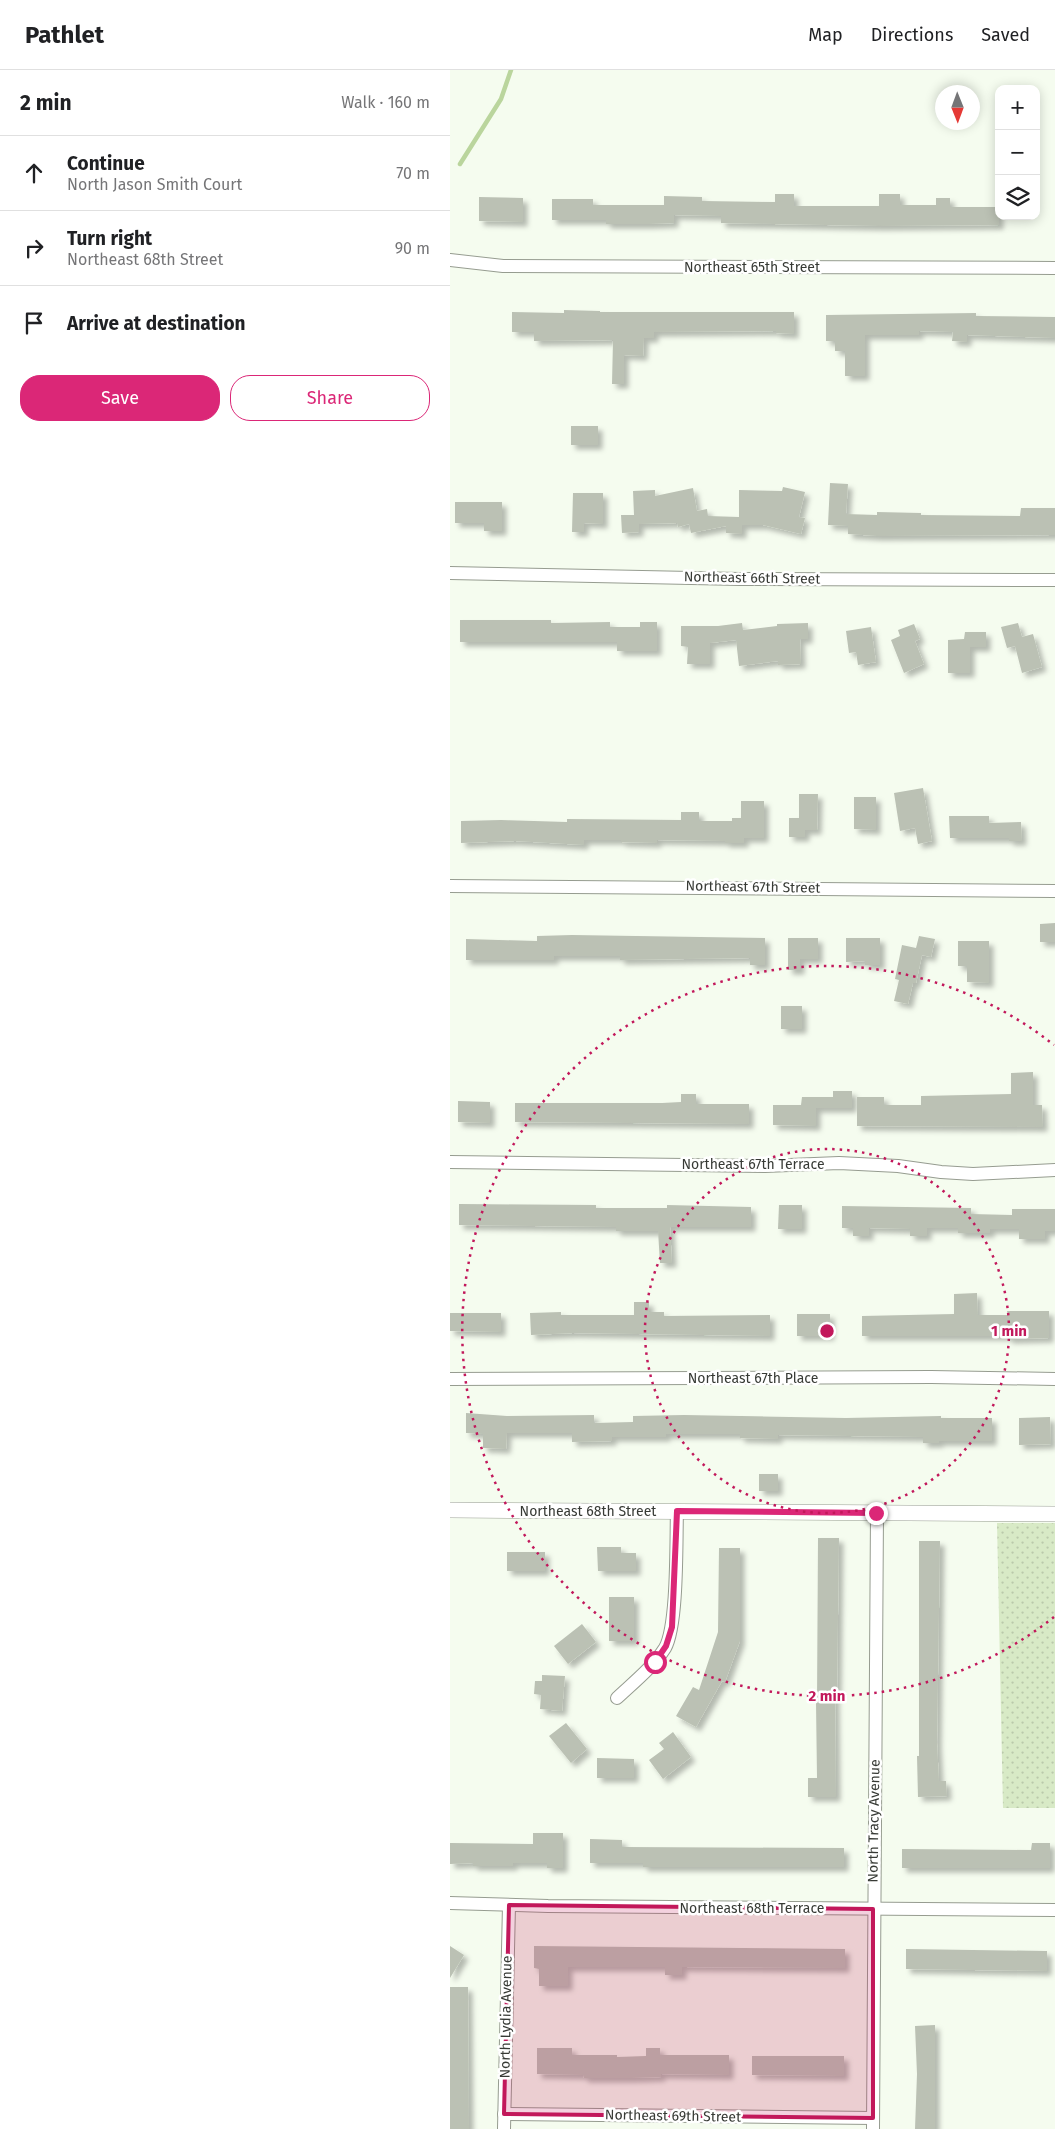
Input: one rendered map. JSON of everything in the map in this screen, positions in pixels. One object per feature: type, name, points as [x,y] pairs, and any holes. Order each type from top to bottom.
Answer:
[{"type":"street","name":"Northeast 65th Street","points":[[450,260],[503,266],[1055,268]]},
{"type":"street","name":"Northeast 66th Street","points":[[450,573],[740,579],[1055,580]]},
{"type":"street","name":"Northeast 67th Street","points":[[450,886],[1055,891]]},
{"type":"street","name":"Northeast 67th Terrace","points":[[450,1162],[765,1166],[839,1163],[898,1166],[973,1174],[1055,1170]]},
{"type":"street","name":"Northeast 67th Place","points":[[450,1379],[931,1377],[1055,1379]]},
{"type":"street","name":"Northeast 68th Street","points":[[450,1510],[1055,1514]]},
{"type":"street","points":[[618,1698],[655,1662],[666,1646],[672,1627],[677,1511]]},
{"type":"street","name":"North Tracy Avenue","points":[[873,2123],[876,1513]]},
{"type":"street","name":"Northeast 68th Terrace","points":[[450,1903],[1055,1910]]},
{"type":"street","name":"North Lydia Avenue","points":[[504,2129],[509,1905]]},
{"type":"street","name":"Northeast 69th Street","points":[[504,2114],[873,2123]]},
{"type":"highlighted area","points":[[509,1905],[873,1909],[873,2118],[504,2114]]},
{"type":"green space","points":[[997,1523],[1055,1523],[1055,1808],[1003,1808]]},
{"type":"building","points":[[775,194],[794,194],[794,206],[879,206],[879,194],[900,194],[900,205],[936,205],[936,198],[950,198],[950,207],[995,207],[995,220],[999,220],[999,225],[879,226],[721,223],[721,216],[674,215],[674,223],[606,224],[606,220],[552,220],[552,199],[593,199],[593,205],[664,205],[664,196],[702,197],[702,201],[775,202]]},
{"type":"building","points":[[479,197],[523,198],[523,222],[479,221]]},
{"type":"building","points":[[564,310],[600,312],[794,312],[794,334],[776,333],[776,331],[654,332],[654,338],[644,338],[643,356],[624,355],[624,384],[612,384],[613,340],[534,341],[534,332],[512,332],[512,312],[564,313]]},
{"type":"building","points":[[976,313],[976,316],[1055,317],[1055,338],[967,335],[967,342],[952,341],[953,332],[919,331],[919,335],[865,335],[865,376],[845,376],[845,351],[835,351],[835,341],[826,341],[826,315]]},
{"type":"building","points":[[571,426],[598,426],[598,445],[571,445]]},
{"type":"building","points":[[830,483],[848,484],[846,514],[877,515],[877,512],[921,513],[921,515],[1020,516],[1021,508],[1055,508],[1055,535],[877,536],[848,534],[848,526],[828,525]]},
{"type":"building","points":[[783,487],[805,492],[799,517],[805,518],[801,534],[763,525],[742,525],[742,534],[726,533],[726,526],[691,533],[689,524],[678,527],[677,523],[639,524],[639,532],[622,533],[621,515],[634,515],[633,491],[655,490],[655,496],[693,488],[697,511],[707,509],[708,516],[739,517],[739,490],[782,491]]},
{"type":"building","points":[[573,493],[603,493],[603,524],[584,523],[584,532],[572,532]]},
{"type":"building","points":[[455,502],[502,502],[502,531],[484,531],[484,523],[455,523]]},
{"type":"building","points":[[460,620],[551,620],[551,623],[610,622],[610,627],[640,627],[640,622],[657,622],[657,651],[617,651],[617,642],[460,642]]},
{"type":"building","points":[[742,623],[743,630],[777,626],[777,624],[808,623],[808,639],[800,639],[801,664],[778,665],[778,661],[739,666],[736,640],[710,643],[710,664],[687,664],[688,647],[681,646],[681,626],[718,626]]},
{"type":"building","points":[[1018,623],[1022,637],[1033,634],[1042,667],[1022,673],[1015,646],[1007,648],[1001,627]]},
{"type":"building","points":[[914,624],[920,639],[915,641],[924,664],[904,673],[891,640],[900,636],[898,630]]},
{"type":"building","points":[[871,627],[876,662],[858,665],[856,652],[849,653],[846,631]]},
{"type":"building","points":[[965,632],[986,632],[986,647],[970,647],[970,673],[948,673],[948,640],[964,639]]},
{"type":"building","points":[[923,788],[932,841],[918,844],[915,828],[900,831],[894,793]]},
{"type":"building","points":[[799,794],[818,794],[817,830],[805,830],[805,837],[789,837],[789,818],[799,818]]},
{"type":"building","points":[[854,797],[876,797],[876,830],[854,829]]},
{"type":"building","points":[[741,801],[764,801],[764,838],[744,838],[744,843],[725,843],[725,841],[657,840],[657,843],[621,842],[621,840],[584,840],[584,845],[515,841],[461,843],[461,821],[567,822],[567,819],[681,820],[681,812],[699,812],[699,821],[732,821],[732,818],[741,818]]},
{"type":"building","points":[[949,816],[989,816],[989,823],[1021,822],[1022,841],[1009,841],[1009,838],[950,838]]},
{"type":"building","points":[[1055,923],[1055,942],[1040,942],[1040,924]]},
{"type":"building","points":[[537,936],[765,938],[765,965],[750,965],[750,958],[620,960],[620,956],[554,956],[554,960],[466,960],[466,939],[537,941]]},
{"type":"building","points":[[919,936],[935,939],[931,957],[922,955],[916,983],[913,983],[908,1004],[894,1001],[899,980],[895,979],[902,945],[916,948]]},
{"type":"building","points":[[788,938],[818,938],[818,959],[800,959],[800,970],[788,970]]},
{"type":"building","points":[[846,938],[880,938],[880,965],[865,965],[865,961],[846,962]]},
{"type":"building","points":[[958,941],[989,941],[989,983],[967,982],[967,966],[958,966]]},
{"type":"building","points":[[781,1006],[802,1006],[802,1029],[781,1029]]},
{"type":"building","points":[[1033,1072],[1033,1105],[1042,1105],[1043,1127],[857,1126],[857,1097],[884,1097],[884,1105],[921,1105],[921,1096],[1011,1094],[1011,1073]]},
{"type":"building","points":[[833,1091],[852,1091],[852,1108],[816,1108],[816,1126],[773,1125],[773,1105],[801,1105],[802,1097],[833,1097]]},
{"type":"building","points":[[681,1094],[696,1094],[696,1104],[749,1104],[749,1124],[515,1122],[515,1103],[681,1102]]},
{"type":"building","points":[[458,1101],[490,1102],[490,1123],[458,1122]]},
{"type":"building","points":[[459,1204],[596,1205],[596,1208],[667,1208],[667,1205],[751,1207],[751,1227],[670,1227],[672,1263],[660,1263],[658,1231],[616,1231],[616,1227],[459,1225]]},
{"type":"building","points":[[779,1205],[802,1205],[802,1229],[778,1229]]},
{"type":"building","points":[[842,1206],[971,1208],[971,1214],[1012,1215],[1012,1209],[1055,1209],[1055,1231],[1045,1231],[1045,1239],[1019,1239],[1019,1229],[990,1229],[990,1233],[958,1233],[958,1228],[927,1228],[927,1236],[910,1236],[910,1229],[869,1228],[869,1236],[853,1236],[853,1228],[842,1228]]},
{"type":"building","points":[[977,1293],[978,1315],[1008,1315],[1007,1311],[1049,1311],[1049,1338],[1008,1339],[1008,1336],[862,1336],[862,1316],[954,1314],[954,1294]]},
{"type":"building","points":[[634,1302],[649,1302],[649,1312],[664,1312],[664,1316],[770,1315],[770,1336],[573,1333],[531,1335],[530,1313],[561,1312],[561,1315],[634,1315]]},
{"type":"building","points":[[450,1313],[501,1313],[501,1332],[450,1331]]},
{"type":"building","points":[[797,1314],[830,1314],[830,1336],[797,1336]]},
{"type":"building","points":[[466,1413],[507,1416],[594,1415],[594,1423],[633,1422],[633,1416],[684,1415],[846,1418],[941,1416],[941,1418],[992,1418],[992,1441],[939,1441],[939,1443],[923,1443],[923,1437],[778,1435],[778,1439],[740,1438],[740,1434],[666,1434],[666,1437],[612,1437],[612,1441],[572,1442],[572,1433],[507,1433],[506,1449],[483,1448],[483,1434],[466,1433]]},
{"type":"building","points":[[1050,1417],[1051,1444],[1019,1445],[1019,1418]]},
{"type":"building","points":[[759,1474],[778,1474],[778,1491],[759,1491]]},
{"type":"building","points":[[818,1538],[839,1538],[837,1692],[835,1692],[836,1797],[808,1797],[808,1778],[817,1778]]},
{"type":"building","points":[[919,1541],[940,1541],[937,1743],[939,1781],[946,1781],[947,1796],[918,1797]]},
{"type":"building","points":[[597,1547],[621,1547],[621,1553],[636,1553],[636,1571],[598,1571]]},
{"type":"building","points":[[719,1548],[740,1548],[740,1641],[725,1682],[722,1681],[696,1727],[676,1716],[693,1687],[699,1690],[718,1632]]},
{"type":"building","points":[[507,1552],[545,1552],[545,1571],[507,1571]]},
{"type":"building","points":[[609,1597],[634,1597],[634,1641],[609,1641]]},
{"type":"building","points":[[582,1624],[596,1642],[568,1664],[554,1646]]},
{"type":"building","points":[[542,1675],[565,1676],[562,1711],[540,1709],[541,1695],[534,1694],[535,1681],[542,1681]]},
{"type":"building","points":[[566,1723],[587,1749],[571,1763],[549,1736]]},
{"type":"building","points":[[673,1732],[691,1757],[663,1779],[649,1760],[664,1749],[659,1743]]},
{"type":"building","points":[[597,1758],[634,1759],[634,1778],[597,1778]]},
{"type":"building","points":[[533,1833],[563,1833],[563,1868],[547,1868],[547,1863],[513,1863],[513,1866],[473,1866],[473,1863],[450,1864],[450,1843],[533,1844]]},
{"type":"building","points":[[590,1839],[622,1840],[622,1847],[844,1848],[844,1867],[643,1867],[643,1863],[590,1863]]},
{"type":"building","points":[[1032,1843],[1050,1843],[1050,1868],[902,1868],[902,1849],[1031,1850]]},
{"type":"building","points":[[450,1946],[464,1955],[450,1978]]},
{"type":"building","points":[[534,1946],[845,1949],[845,1968],[682,1967],[682,1975],[665,1975],[665,1967],[568,1967],[568,1986],[539,1986],[539,1969],[534,1968]]},
{"type":"building","points":[[906,1949],[1047,1951],[1047,1971],[906,1969]]},
{"type":"building","points":[[450,1987],[468,1987],[469,2129],[450,2129]]},
{"type":"building","points":[[935,2025],[935,2129],[915,2129],[917,2074],[915,2026]]},
{"type":"building","points":[[537,2048],[572,2048],[572,2055],[617,2055],[617,2057],[646,2056],[646,2048],[660,2048],[660,2055],[729,2055],[729,2075],[661,2074],[661,2077],[584,2078],[583,2075],[537,2074]]},
{"type":"building","points":[[752,2056],[844,2056],[844,2076],[752,2075]]},
{"type":"waterway","points":[[460,164],[501,99],[511,70]]},
{"type":"route","points":[[655,1662],[666,1646],[672,1627],[677,1511],[876,1513]]}]
